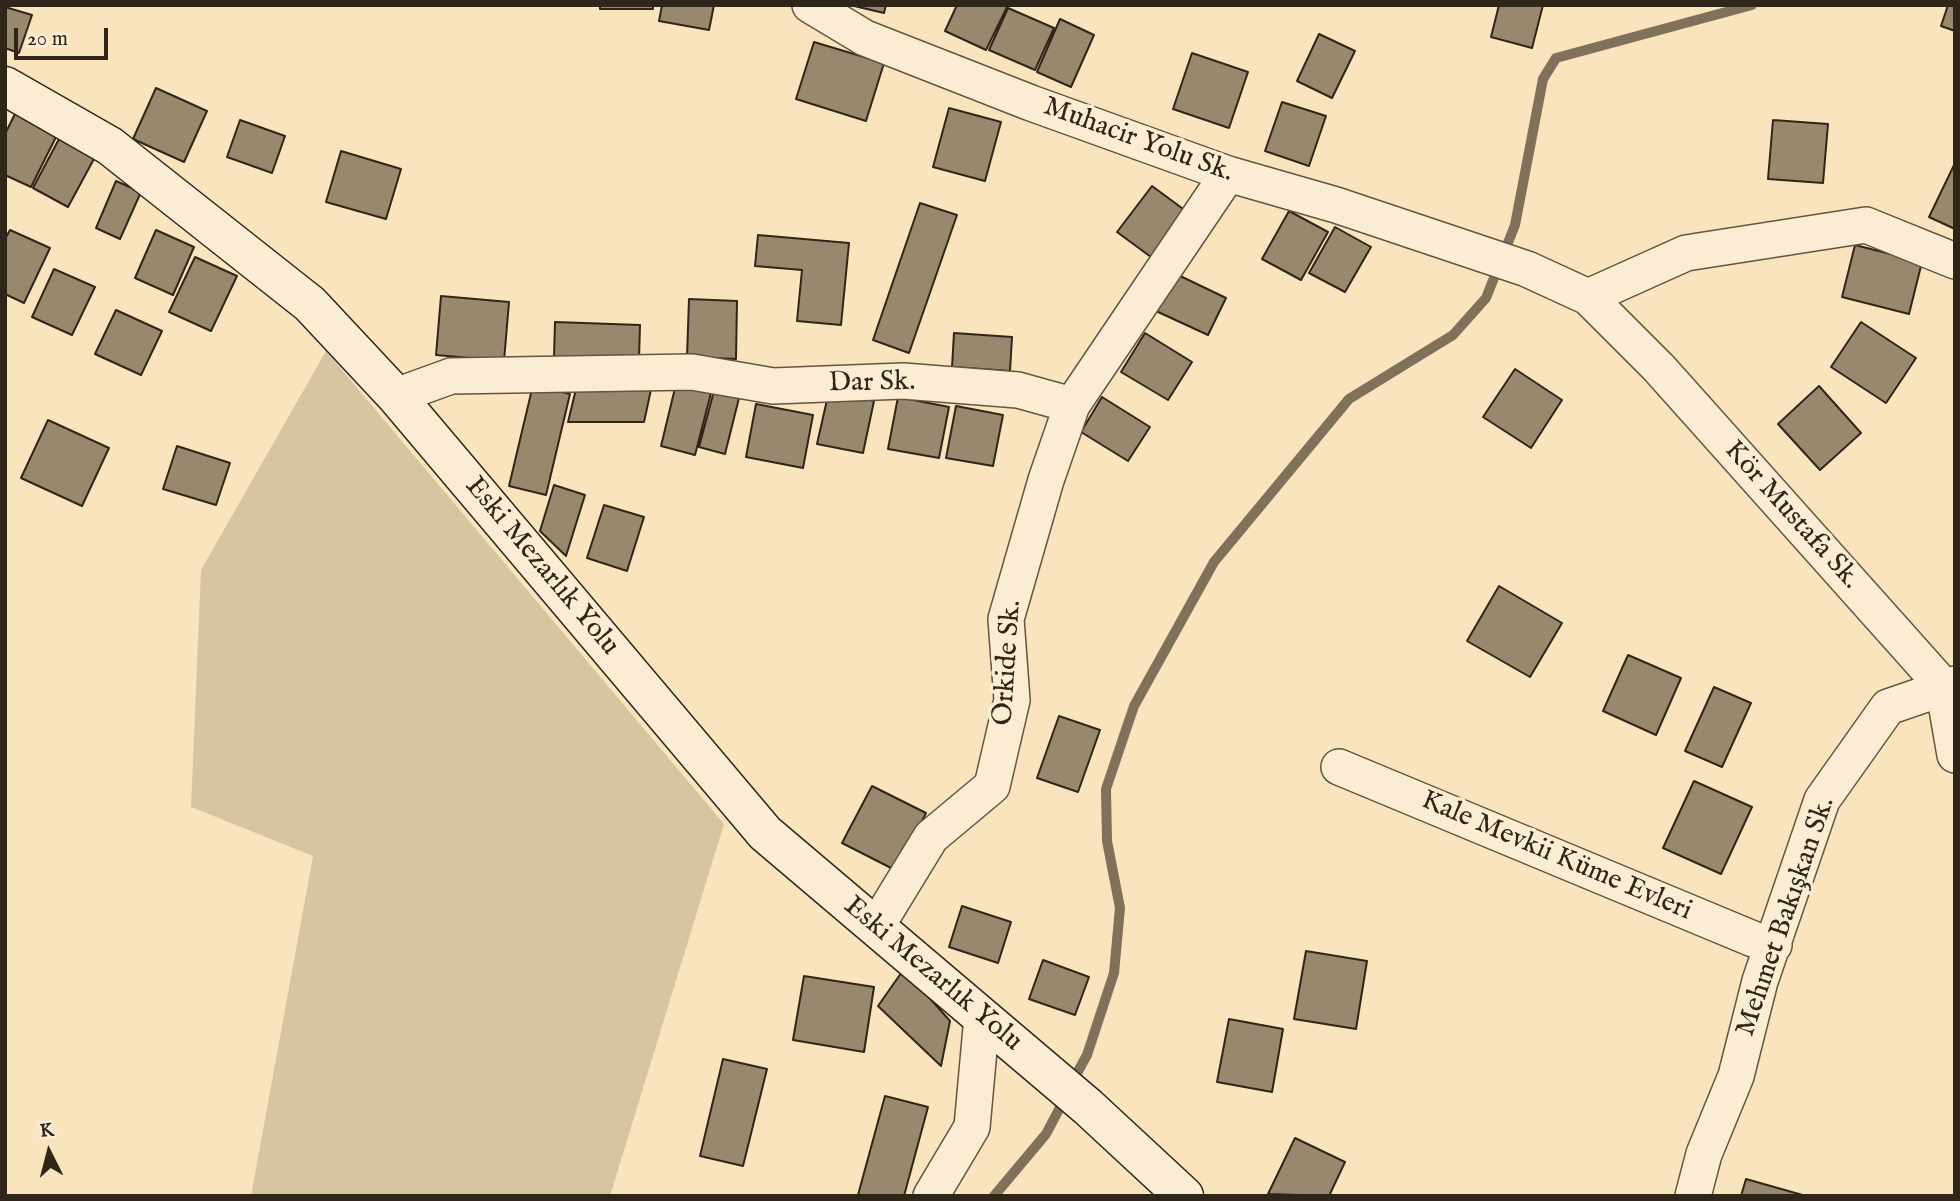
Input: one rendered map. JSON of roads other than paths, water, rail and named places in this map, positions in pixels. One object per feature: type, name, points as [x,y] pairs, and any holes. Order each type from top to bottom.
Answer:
[{"type":"street","name":"Muhacir Yolu Sk.","points":[[810,5],[865,38],[1031,103],[1228,174],[1527,269]]},
{"type":"street","name":"Eski Mezarlık Yolu","points":[[5,86],[110,146],[310,304],[396,396],[765,833],[1088,1107],[1184,1196]]},
{"type":"street","points":[[1072,405],[1228,174]]},
{"type":"street","points":[[1588,297],[1686,253],[1866,225],[1955,261]]},
{"type":"street","name":"Kör Mustafa Sk.","points":[[1527,269],[1588,297],[1659,368],[1949,685]]},
{"type":"street","name":"Dar Sk.","points":[[396,396],[451,376],[692,372],[773,386],[903,381],[1018,390],[1072,405]]},
{"type":"street","name":"Orkide Sk.","points":[[876,926],[931,837],[992,786],[1012,700],[1006,619],[1045,480],[1072,405]]},
{"type":"street","points":[[1949,685],[1955,755]]},
{"type":"street","name":"Mehmet Bakışkan Sk.","points":[[1693,1196],[1704,1154],[1737,1076],[1760,981],[1822,800],[1888,707],[1949,685]]},
{"type":"street","name":"Kale Mevkii Küme Evleri","points":[[1339,766],[1753,939],[1774,944]]},
{"type":"street","points":[[931,1196],[972,1127],[982,1017]]},
{"type":"waterway","points":[[1071,1084],[1087,1055],[1114,973],[1120,908],[1107,841],[1106,789],[1134,706],[1214,562],[1349,399],[1453,335],[1486,298],[1515,225],[1543,79],[1556,58],[1752,5]]},
{"type":"waterway","points":[[994,1196],[1046,1134],[1065,1098]]}]
